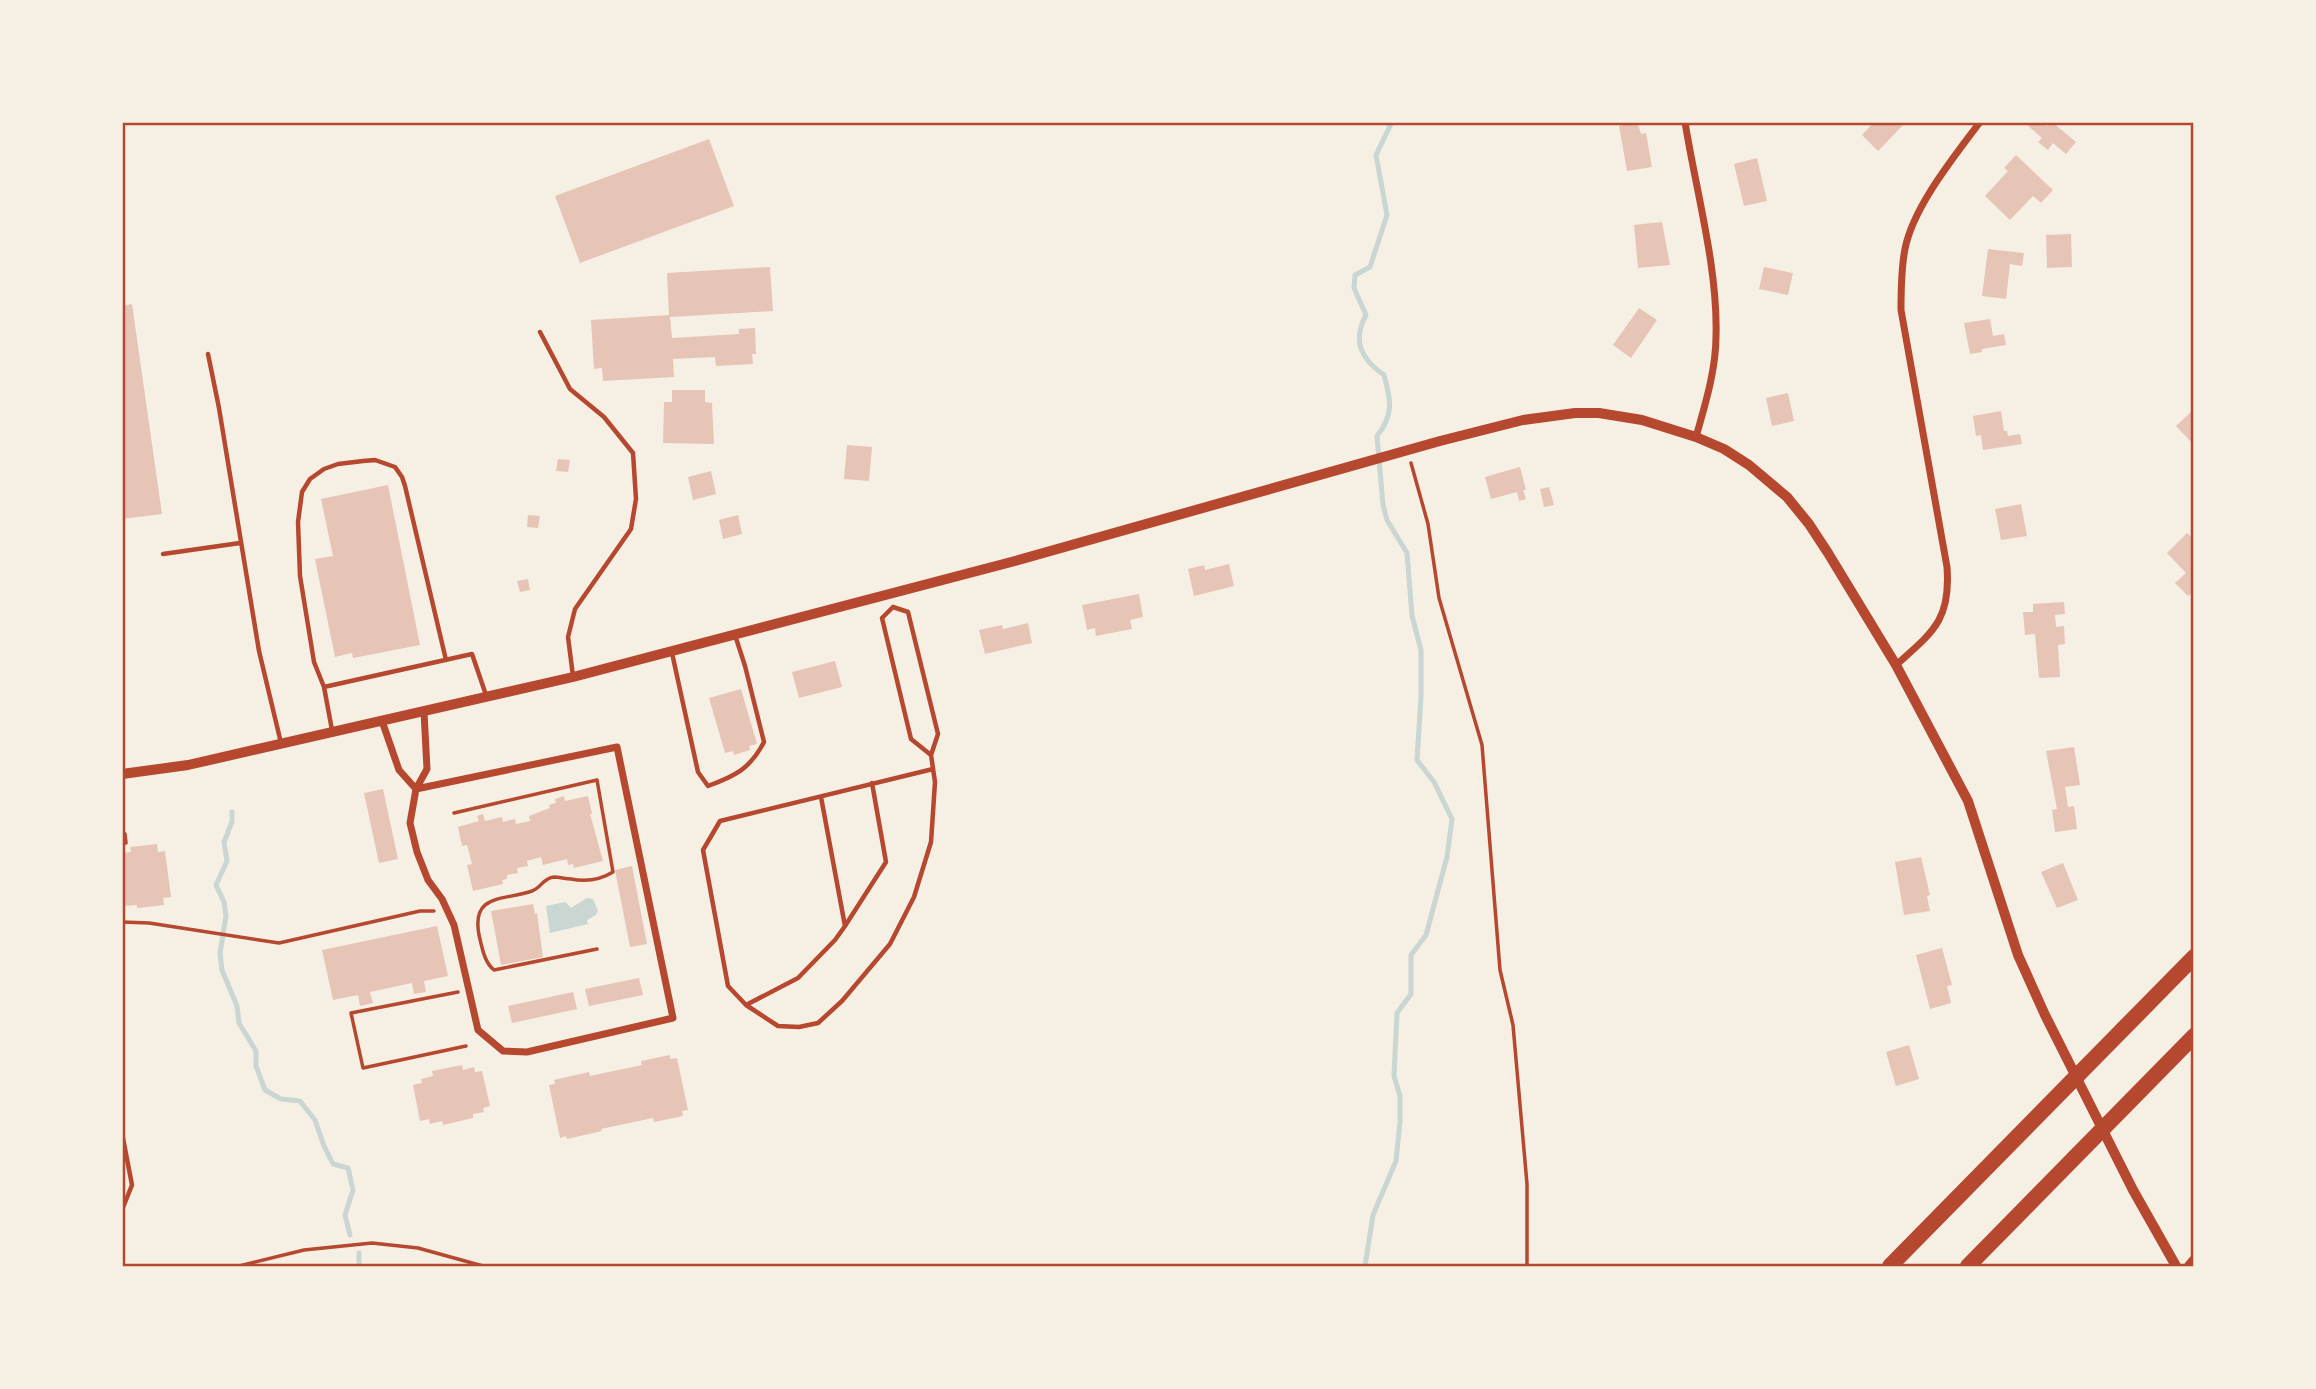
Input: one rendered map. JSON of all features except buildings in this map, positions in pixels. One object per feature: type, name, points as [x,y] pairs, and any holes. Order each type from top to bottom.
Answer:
[{"type":"highway","points":[[1890,1266],[2193,957]]},
{"type":"highway","points":[[1968,1266],[2193,1036]]},
{"type":"street","points":[[1685,122],[1711,270],[1716,316],[1716,339],[1707,400],[1696,437]]},
{"type":"street","points":[[1896,666],[1937,626],[1948,587],[1947,567],[1900,310],[1905,247],[1924,203],[1980,122]]},
{"type":"street","points":[[122,774],[188,765],[573,677],[889,594],[1523,420],[1575,413],[1627,417],[1696,437],[1724,449],[1749,465],[1787,497],[1809,524],[1896,666],[1968,801],[2018,954],[2045,1015],[2133,1190],[2176,1266]]},
{"type":"street","points":[[416,789],[617,747],[673,1018],[527,1052],[503,1051],[478,1030],[451,919],[442,899],[428,880],[416,852],[410,823],[416,789],[427,769],[425,712]]},
{"type":"street","points":[[383,721],[399,770],[416,789]]},
{"type":"street","points":[[2189,1266],[2193,1260]]},
{"type":"lane","points":[[540,332],[570,389],[604,417],[634,453],[636,499],[631,529],[575,609],[568,638],[573,677]]},
{"type":"lane","points":[[208,354],[259,651],[281,744]]},
{"type":"lane","points":[[333,733],[324,687],[314,662],[300,576],[299,505],[305,485],[317,474],[338,464],[374,460],[395,467],[402,477],[446,660]]},
{"type":"lane","points":[[163,554],[240,544]]},
{"type":"lane","points":[[889,594],[893,607]]},
{"type":"lane","points":[[893,607],[908,612],[938,734],[931,755],[935,782],[931,842],[914,897],[890,944],[842,1001],[818,1023],[799,1027],[778,1026],[746,1006],[728,986],[702,850],[720,821],[933,769]]},
{"type":"lane","points":[[893,607],[882,618],[911,739],[931,755]]},
{"type":"lane","points":[[671,651],[698,772],[708,786],[736,775],[756,758],[764,742],[735,634]]},
{"type":"lane","points":[[324,687],[472,654],[487,697]]},
{"type":"lane","points":[[746,1006],[798,978],[835,940],[886,862],[872,783]]},
{"type":"lane","points":[[821,797],[845,926]]},
{"type":"lane","points":[[122,1133],[132,1185],[122,1210]]},
{"type":"path","points":[[1404,452],[1428,524],[1439,598],[1482,745],[1500,970],[1513,1025],[1526,1171],[1527,1266]]},
{"type":"path","points":[[454,813],[597,780],[613,873],[594,879],[547,879],[533,891],[498,898],[485,904],[479,911],[477,921],[483,953],[494,970],[597,949]]},
{"type":"path","points":[[122,832],[125,834],[126,843]]},
{"type":"path","points":[[122,922],[149,923],[279,943],[420,911],[435,912],[440,917]]},
{"type":"path","points":[[458,981],[460,991],[351,1013],[363,1068],[466,1046]]},
{"type":"path","points":[[239,1266],[304,1250],[372,1243],[418,1248],[483,1266]]},
{"type":"shaded area","points":[[587,898],[593,899],[598,911],[587,920],[588,924],[550,933],[546,906],[565,902],[571,908]]},
{"type":"waterway","points":[[1365,1266],[1373,1215],[1396,1161],[1400,1122],[1400,1096],[1394,1076],[1397,1013],[1411,994],[1411,955],[1426,935],[1447,857],[1452,819],[1434,782],[1417,760],[1421,650],[1412,616],[1407,553],[1387,520],[1383,505],[1377,436],[1389,414],[1388,392],[1384,375],[1370,363],[1361,349],[1360,333],[1366,315],[1354,288],[1355,275],[1370,267],[1387,215],[1376,155],[1392,122]]},
{"type":"waterway","points":[[232,812],[232,822],[224,842],[227,861],[216,885],[224,902],[226,916],[220,953],[222,970],[237,1006],[239,1023],[256,1051],[256,1066],[265,1090],[281,1099],[300,1101],[315,1120],[333,1164],[348,1168],[353,1190],[345,1215],[350,1235]]},
{"type":"waterway","points":[[359,1253],[359,1266]]}]
